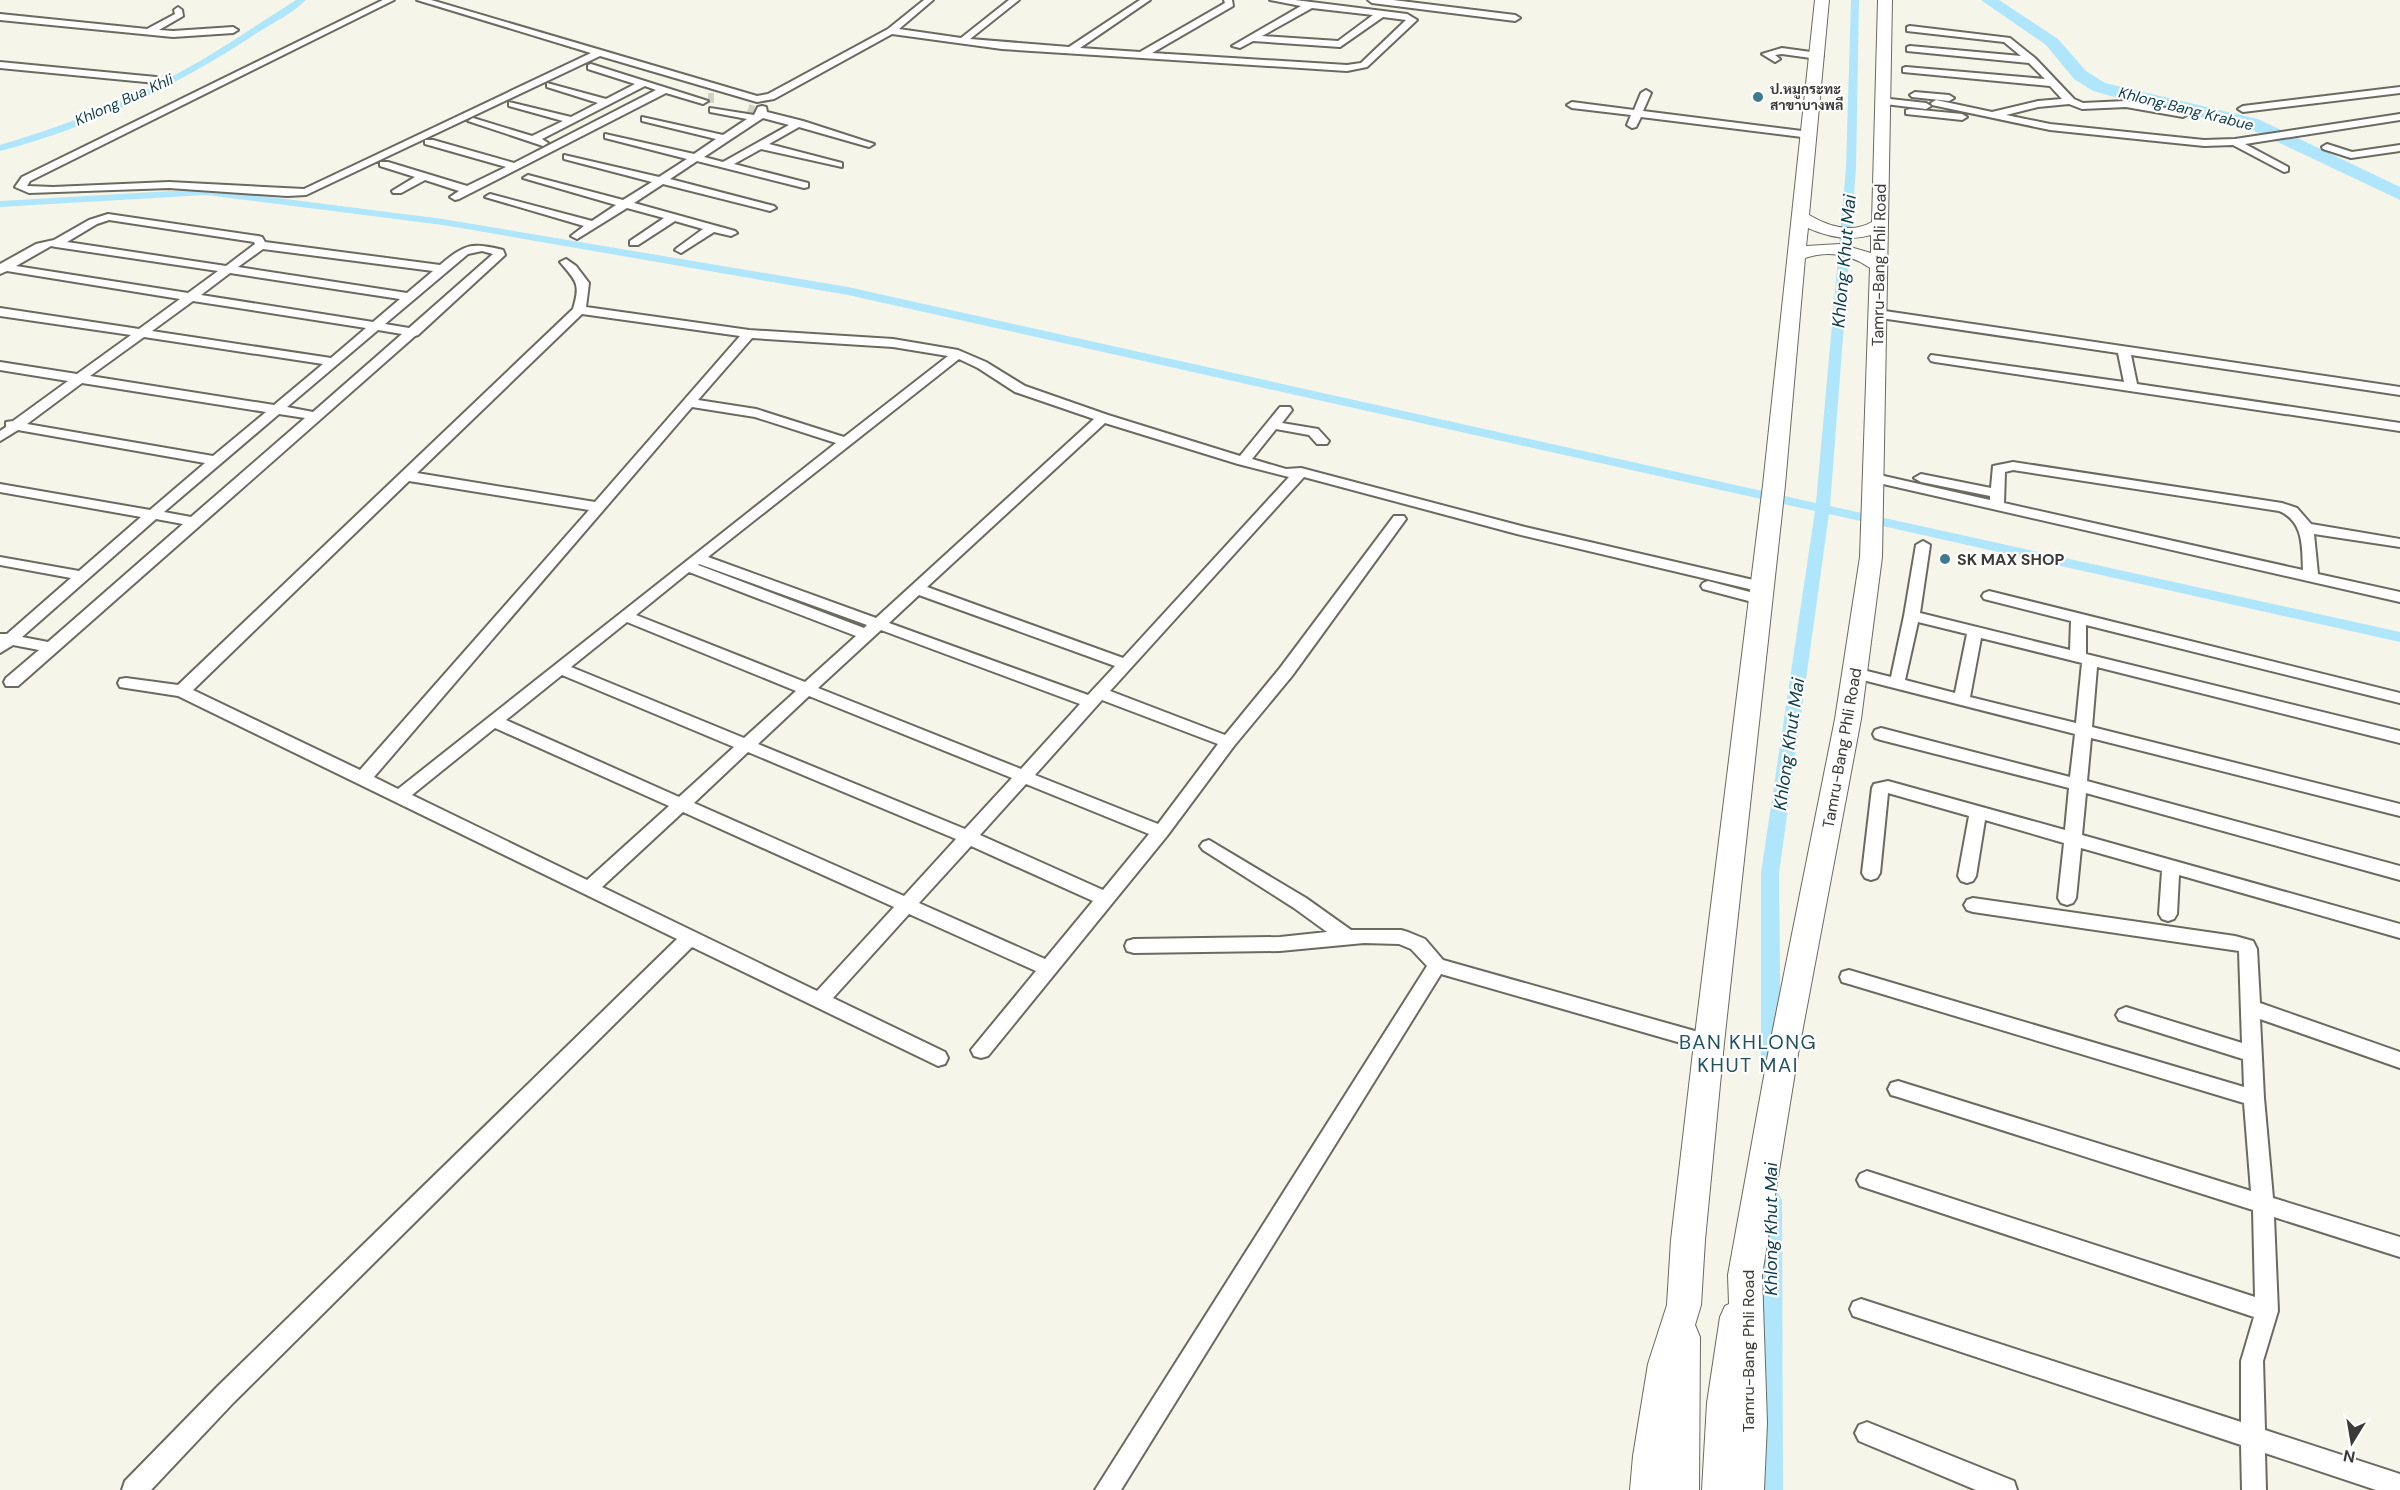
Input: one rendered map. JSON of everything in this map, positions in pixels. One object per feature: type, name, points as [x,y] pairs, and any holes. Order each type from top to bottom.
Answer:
[{"type":"main road","points":[[1665,1475],[1709,1043],[1771,514],[1818,60],[1822,0]]},
{"type":"main road","name":"Tamru-Bang Phli Road","points":[[1745,1490],[1749,1423],[1745,1275],[1783,1054],[1824,847],[1855,673],[1872,536],[1882,99],[1886,52],[1885,0]]},
{"type":"main road","points":[[1801,217],[1845,241],[1879,266]]},
{"type":"main road","points":[[1797,255],[1845,241],[1872,231],[1880,225]]},
{"type":"main road","points":[[1721,1490],[1728,1374],[1745,1275]]},
{"type":"street","points":[[390,0],[26,179],[20,187],[29,190],[53,190],[169,184],[287,193],[306,192],[598,53]]},
{"type":"street","points":[[421,0],[598,53],[739,101],[757,111]]},
{"type":"street","points":[[707,101],[739,101],[771,97],[891,31],[929,0]]},
{"type":"street","points":[[962,41],[1015,0]]},
{"type":"street","points":[[1070,51],[1146,0]]},
{"type":"street","points":[[1140,55],[1230,4],[1228,0]]},
{"type":"street","points":[[891,31],[962,41],[1070,51],[1357,67],[1364,65],[1412,20],[1275,0]]},
{"type":"street","points":[[1372,0],[1515,18]]},
{"type":"street","points":[[1237,46],[1310,5]]},
{"type":"street","points":[[150,31],[178,16],[180,14],[178,10]]},
{"type":"street","points":[[1252,38],[1340,44],[1381,14]]},
{"type":"street","points":[[0,17],[176,34],[233,30]]},
{"type":"street","points":[[1910,29],[2007,40],[2032,60],[2086,119],[2183,142],[2235,142],[2398,118]]},
{"type":"street","points":[[1910,49],[2032,60]]},
{"type":"street","points":[[1782,51],[1818,60],[1779,59],[1767,54],[1782,51]]},
{"type":"street","points":[[0,65],[156,80]]},
{"type":"street","points":[[591,67],[664,90],[757,111],[869,144]]},
{"type":"street","points":[[1906,70],[2053,83]]},
{"type":"street","points":[[59,77],[98,81],[107,77],[131,84]]},
{"type":"street","points":[[533,140],[644,83]]},
{"type":"street","points":[[550,85],[607,102]]},
{"type":"street","points":[[455,197],[664,90]]},
{"type":"street","points":[[2243,109],[2400,90]]},
{"type":"street","points":[[1632,125],[1646,93]]},
{"type":"street","points":[[1915,95],[1985,102],[2014,108]]},
{"type":"street","points":[[2337,98],[2376,120]]},
{"type":"street","points":[[1882,99],[1962,108],[2027,123],[2086,119],[2126,104],[2183,114]]},
{"type":"street","points":[[1575,100],[1810,130]]},
{"type":"street","points":[[1910,112],[1961,117],[1993,115],[2014,108],[2070,101]]},
{"type":"street","points":[[513,104],[572,120]]},
{"type":"street","points":[[577,236],[723,138],[757,111]]},
{"type":"street","points":[[646,118],[723,138]]},
{"type":"street","points":[[473,122],[553,146]]},
{"type":"street","points":[[723,166],[799,123]]},
{"type":"street","points":[[609,136],[804,185]]},
{"type":"street","points":[[429,142],[514,166]]},
{"type":"street","points":[[2235,142],[2284,169]]},
{"type":"street","points":[[760,145],[838,165]]},
{"type":"street","points":[[2327,147],[2351,155],[2400,148]]},
{"type":"street","points":[[568,157],[770,208]]},
{"type":"street","points":[[384,164],[468,190]]},
{"type":"street","points":[[397,190],[425,176]]},
{"type":"street","points":[[528,178],[731,233]]},
{"type":"street","points":[[490,197],[592,225]]},
{"type":"street","points":[[56,244],[93,222],[108,217],[258,239],[261,245]]},
{"type":"street","points":[[634,243],[674,217]]},
{"type":"street","points":[[681,250],[712,228]]},
{"type":"street","points":[[2,268],[46,244],[56,244],[412,297]]},
{"type":"street","points":[[0,437],[261,245],[444,269]]},
{"type":"street","points":[[3,641],[464,251],[482,248],[499,252],[499,255],[414,332],[12,682]]},
{"type":"street","points":[[182,691],[579,310],[585,289],[583,281],[566,262]]},
{"type":"street","points":[[2,268],[414,332]]},
{"type":"street","points":[[579,310],[749,334],[893,343],[958,354],[982,365],[1020,389],[1103,418],[1408,511],[1762,593]]},
{"type":"street","points":[[0,312],[335,362]]},
{"type":"street","points":[[1878,314],[2400,391]]},
{"type":"street","points":[[363,778],[749,334]]},
{"type":"street","points":[[2124,350],[2131,387]]},
{"type":"street","points":[[400,796],[692,562],[958,354]]},
{"type":"street","points":[[1935,358],[2400,427]]},
{"type":"street","points":[[0,366],[316,416]]},
{"type":"street","points":[[689,403],[756,413],[847,442]]},
{"type":"street","points":[[1243,461],[1285,410]]},
{"type":"street","points":[[588,890],[1103,418]]},
{"type":"street","points":[[0,423],[217,461]]},
{"type":"street","points":[[1273,424],[1313,432],[1322,441]]},
{"type":"street","points":[[1997,500],[1998,470],[2013,466],[2292,509],[2300,515],[2306,528],[2311,578]]},
{"type":"street","points":[[1875,474],[1997,500],[2311,578],[2400,597]]},
{"type":"street","points":[[819,1001],[1294,475]]},
{"type":"street","points":[[407,476],[599,507]]},
{"type":"street","points":[[0,488],[195,522]]},
{"type":"street","points":[[981,1050],[1161,832],[1228,742],[1286,672],[1399,519]]},
{"type":"street","points":[[2306,528],[2400,543]]},
{"type":"street","points":[[1897,682],[1912,616],[1923,545]]},
{"type":"street","points":[[0,561],[82,576]]},
{"type":"street","points":[[692,562],[873,629],[1228,742]]},
{"type":"street","points":[[917,589],[1125,664]]},
{"type":"street","points":[[1989,596],[2400,698]]},
{"type":"street","points":[[625,616],[1161,832]]},
{"type":"street","points":[[1912,616],[2400,737]]},
{"type":"street","points":[[2067,897],[2082,729],[2084,659],[2079,618]]},
{"type":"street","points":[[1962,698],[1975,632]]},
{"type":"street","points":[[3,641],[51,648]]},
{"type":"street","points":[[560,668],[968,837],[1106,899]]},
{"type":"street","points":[[1855,673],[1962,698],[2400,810]]},
{"type":"street","points":[[126,683],[182,691],[938,1058]]},
{"type":"street","points":[[494,721],[680,806],[1048,968]]},
{"type":"street","points":[[1881,734],[2077,784],[2400,873]]},
{"type":"street","points":[[1871,873],[1880,788],[1888,787],[2400,931]]},
{"type":"street","points":[[1967,876],[1978,812]]},
{"type":"street","points":[[1209,846],[1300,903],[1348,938]]},
{"type":"street","points":[[2168,914],[2171,867]]},
{"type":"street","points":[[1972,905],[2241,944],[2248,950],[2254,1098],[2263,1205],[2266,1311],[2252,1360],[2254,1490]]},
{"type":"street","points":[[1134,946],[1280,944],[1348,938],[1401,937],[1418,944],[1437,965],[1709,1043]]},
{"type":"street","points":[[134,1490],[234,1385],[689,939]]},
{"type":"street","points":[[1107,1490],[1437,965]]},
{"type":"street","points":[[1849,977],[2254,1098]]},
{"type":"street","points":[[2251,1008],[2400,1060]]},
{"type":"street","points":[[2126,1016],[2253,1054]]},
{"type":"street","points":[[1898,1089],[2400,1247]]},
{"type":"street","points":[[1867,1180],[2266,1311]]},
{"type":"street","points":[[1861,1310],[2400,1486]]},
{"type":"street","points":[[1867,1433],[2005,1490]]},
{"type":"waterway","name":"Khlong Bua Khli","points":[[0,148],[80,121],[158,88],[213,57],[302,0]]},
{"type":"waterway","name":"Khlong Khut Mai","points":[[1823,508],[1851,168],[1855,0]]},
{"type":"waterway","name":"Khlong Bang Krabue","points":[[1989,0],[2052,42],[2080,75],[2099,87],[2129,96],[2252,123],[2400,194]]},
{"type":"waterway","points":[[0,204],[206,192],[443,222],[848,291],[1823,508]]},
{"type":"waterway","name":"Khlong Khut Mai","points":[[1771,1063],[1770,873],[1823,508]]},
{"type":"waterway","points":[[1823,508],[2400,637]]},
{"type":"waterway","name":"Khlong Khut Mai","points":[[1771,1200],[1771,1490]]},
{"type":"tunnel","points":[[708,98],[714,98]]},
{"type":"tunnel","points":[[748,109],[754,111]]},
{"type":"place","name":"ป.หมูกระทะ สาขาบางพลี","points":[[1758,97]]},
{"type":"place","name":"SK MAX SHOP","points":[[1945,559]]},
{"type":"district","name":"BAN KHLONG KHUT MAI","points":[[1748,1054]]}]
